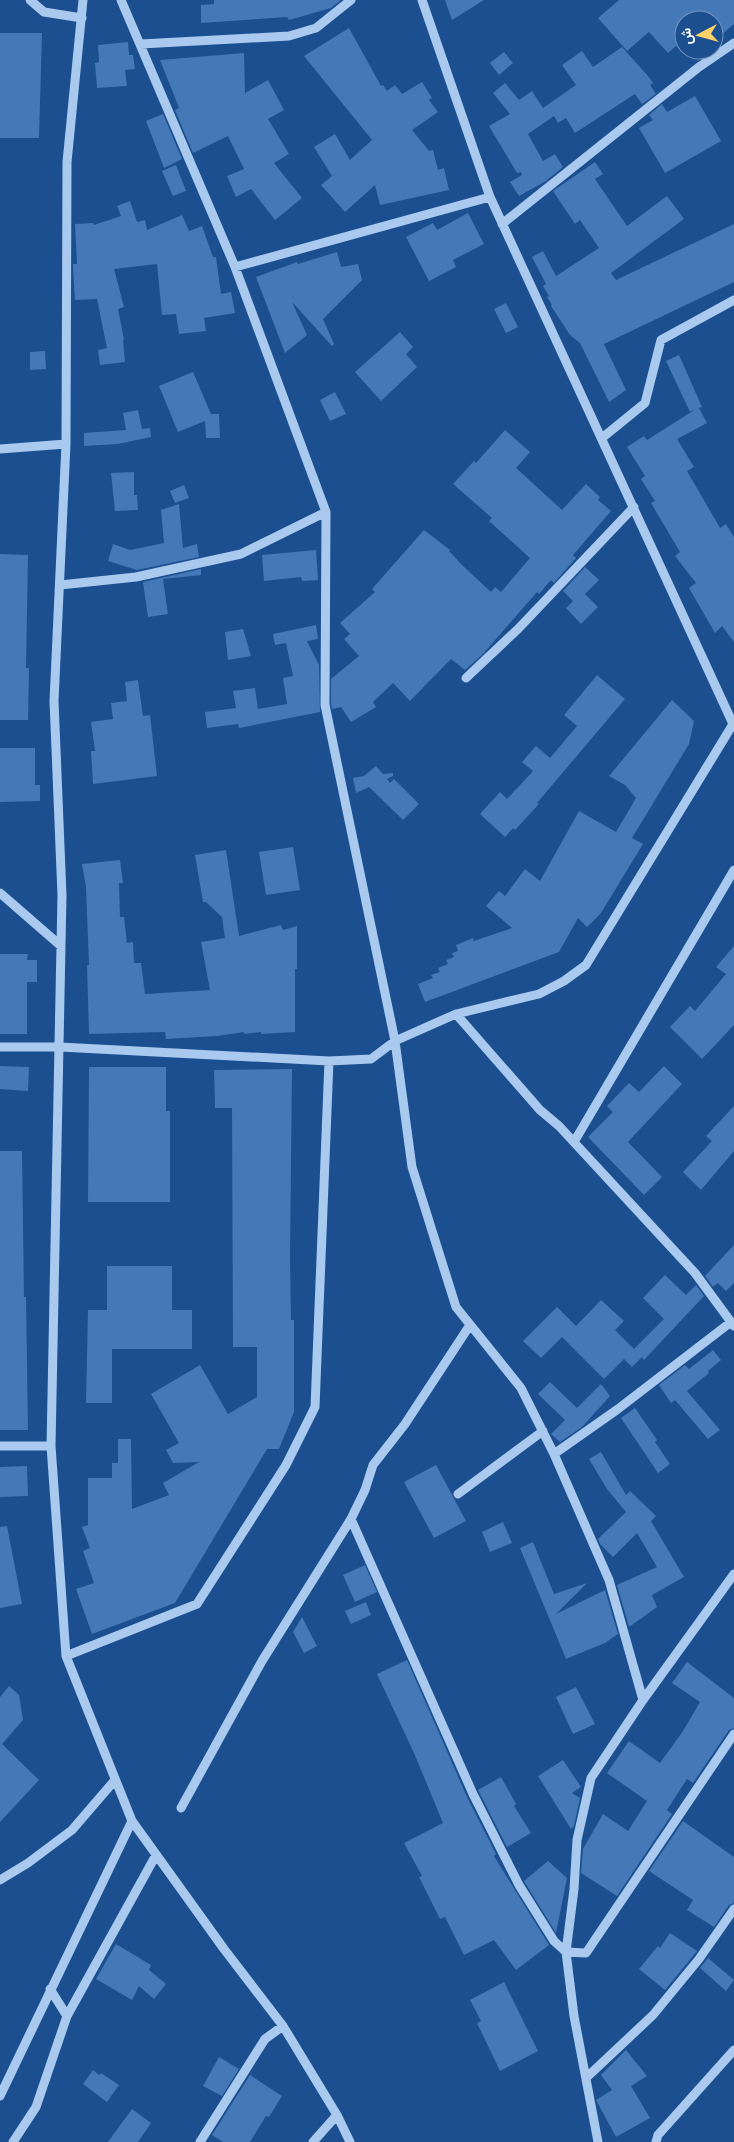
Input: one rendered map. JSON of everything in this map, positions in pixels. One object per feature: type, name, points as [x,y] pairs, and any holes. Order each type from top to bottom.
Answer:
[{"type":"street","points":[[30,0],[44,12],[82,18]]},
{"type":"street","points":[[83,0],[67,162],[66,444],[54,701],[62,895],[51,1446],[66,1656],[132,1821],[224,1949],[283,2026],[337,2115],[350,2142]]},
{"type":"street","points":[[122,0],[235,268],[326,512],[325,705],[395,1041],[412,1167],[456,1307],[520,1388],[554,1454],[609,1580],[644,1700]]},
{"type":"street","points":[[141,44],[289,36],[316,28],[351,0]]},
{"type":"street","points":[[0,1047],[60,1047],[329,1061],[372,1059],[395,1041],[456,1014],[539,994],[564,981],[586,965],[733,725],[490,197],[422,0]]},
{"type":"street","points":[[502,224],[699,67],[734,43]]},
{"type":"street","points":[[235,268],[490,197]]},
{"type":"street","points":[[602,438],[645,403],[661,340],[734,300]]},
{"type":"street","points":[[0,449],[66,444]]},
{"type":"street","points":[[466,678],[518,629],[634,507]]},
{"type":"street","points":[[60,585],[136,577],[241,554],[326,512]]},
{"type":"street","points":[[574,1142],[734,870]]},
{"type":"street","points":[[0,893],[61,946]]},
{"type":"street","points":[[456,1014],[540,1110],[560,1126],[695,1273],[732,1324],[554,1454]]},
{"type":"street","points":[[66,1656],[197,1604],[286,1464],[315,1407],[329,1061]]},
{"type":"street","points":[[181,1808],[262,1661],[351,1519],[365,1490],[373,1465],[405,1424],[470,1325]]},
{"type":"street","points":[[458,1494],[543,1431]]},
{"type":"street","points":[[0,1446],[51,1446]]},
{"type":"street","points":[[351,1519],[485,1819],[519,1886],[554,1942],[566,1952],[586,1954],[734,1734]]},
{"type":"street","points":[[598,2142],[574,2016],[566,1952],[574,1889],[577,1840],[591,1778],[734,1574]]},
{"type":"street","points":[[0,1880],[28,1863],[72,1830],[115,1780]]},
{"type":"street","points":[[0,2096],[132,1821]]},
{"type":"street","points":[[13,2142],[36,2107],[67,2016],[156,1855]]},
{"type":"street","points":[[586,2078],[653,2015],[699,1959],[734,1909]]},
{"type":"street","points":[[50,1989],[67,2016]]},
{"type":"street","points":[[200,2142],[265,2039],[283,2026]]},
{"type":"street","points":[[656,2142],[658,2135],[734,2050]]},
{"type":"street","points":[[313,2142],[337,2115]]},
{"type":"building","points":[[214,0],[341,0],[331,8],[289,20],[287,17],[201,23],[201,5],[214,4]]},
{"type":"building","points":[[445,0],[484,0],[452,20]]},
{"type":"building","points":[[619,0],[734,0],[734,24],[724,32],[724,10],[674,10],[674,48],[668,53],[649,32],[627,51],[598,18]]},
{"type":"building","points":[[349,28],[381,86],[383,85],[387,91],[395,85],[402,94],[422,82],[432,98],[429,100],[438,112],[412,130],[429,151],[433,150],[438,170],[444,168],[449,190],[380,205],[375,185],[345,212],[321,185],[332,176],[314,147],[335,134],[350,160],[372,140],[304,56]]},
{"type":"building","points":[[0,33],[42,33],[39,138],[0,138]]},
{"type":"building","points":[[128,42],[129,55],[133,55],[135,69],[125,70],[127,86],[97,88],[95,63],[99,62],[98,45]]},
{"type":"building","points":[[622,47],[648,76],[653,83],[650,85],[656,94],[642,104],[635,94],[575,133],[566,118],[558,123],[554,116],[528,134],[543,161],[555,154],[563,167],[546,181],[519,196],[510,182],[522,175],[521,172],[517,173],[489,126],[510,114],[493,93],[505,83],[519,100],[532,91],[543,108],[576,85],[562,65],[582,51],[593,67]]},
{"type":"building","points":[[504,52],[513,63],[499,75],[490,63]]},
{"type":"building","points":[[244,53],[245,93],[268,80],[284,110],[268,119],[289,154],[274,163],[302,198],[275,220],[251,189],[236,197],[227,176],[244,169],[228,136],[193,153],[175,110],[179,108],[160,60]]},
{"type":"building","points":[[695,96],[721,141],[665,173],[639,128],[653,120],[649,115],[662,104],[667,112]]},
{"type":"building","points":[[163,114],[182,159],[164,168],[146,121]]},
{"type":"building","points":[[595,162],[603,174],[595,179],[627,226],[667,196],[684,219],[611,273],[616,280],[734,224],[734,282],[604,344],[626,390],[609,402],[580,343],[570,335],[551,306],[547,297],[549,296],[543,286],[546,284],[532,257],[543,251],[556,276],[599,248],[580,220],[575,224],[553,191]]},
{"type":"building","points":[[176,165],[186,191],[173,196],[162,171]]},
{"type":"building","points":[[130,201],[137,222],[145,220],[147,230],[182,215],[189,231],[202,226],[213,257],[216,257],[221,294],[231,292],[235,313],[204,318],[206,331],[179,334],[176,314],[162,315],[157,264],[114,269],[124,307],[118,309],[124,340],[125,362],[100,365],[98,350],[107,348],[97,299],[75,300],[73,264],[77,264],[75,224],[93,223],[94,225],[121,216],[117,206]]},
{"type":"building","points":[[468,213],[484,244],[453,260],[456,267],[429,281],[406,237],[433,223],[437,230]]},
{"type":"building","points":[[337,252],[341,267],[358,264],[362,280],[323,319],[334,344],[332,346],[292,302],[307,335],[285,353],[256,277],[297,262],[298,264]]},
{"type":"building","points":[[506,303],[518,327],[506,333],[494,309]]},
{"type":"building","points":[[400,332],[413,347],[406,354],[417,367],[381,401],[355,372]]},
{"type":"building","points":[[45,351],[46,369],[30,370],[30,352]]},
{"type":"building","points":[[679,355],[702,407],[699,408],[707,423],[677,439],[694,467],[687,471],[720,528],[726,524],[734,537],[734,642],[722,626],[715,633],[689,588],[696,583],[675,556],[680,552],[651,503],[655,501],[641,479],[645,476],[627,447],[644,436],[647,440],[696,409],[690,412],[666,361]]},
{"type":"building","points":[[193,372],[211,414],[219,414],[220,438],[206,438],[205,421],[178,432],[159,386]]},
{"type":"building","points":[[335,392],[346,414],[330,421],[320,400]]},
{"type":"building","points":[[138,410],[142,429],[150,428],[151,437],[118,444],[84,446],[84,433],[126,430],[123,413]]},
{"type":"building","points":[[505,430],[530,452],[516,468],[562,510],[586,484],[600,497],[598,500],[611,511],[573,555],[576,558],[554,583],[551,580],[539,594],[537,592],[482,655],[465,670],[451,659],[410,701],[393,683],[373,702],[376,707],[351,722],[341,707],[332,709],[331,704],[331,679],[359,656],[344,639],[350,634],[340,623],[375,592],[372,589],[424,530],[450,550],[463,566],[491,592],[495,587],[501,592],[530,558],[489,521],[492,518],[453,484],[474,461],[476,463]]},
{"type":"building","points":[[134,472],[134,495],[137,495],[138,510],[115,511],[111,473]]},
{"type":"building","points":[[184,485],[189,498],[175,503],[170,491]]},
{"type":"building","points":[[179,504],[183,548],[197,544],[199,557],[137,570],[108,561],[113,544],[130,550],[164,543],[161,510]]},
{"type":"building","points":[[316,550],[318,580],[302,581],[301,577],[264,581],[262,555]]},
{"type":"building","points":[[0,554],[28,555],[26,668],[29,668],[28,720],[0,720]]},
{"type":"building","points":[[585,567],[599,580],[585,594],[598,607],[581,624],[566,608],[573,601],[563,591]]},
{"type":"building","points":[[201,569],[201,575],[163,579],[168,614],[148,617],[143,582]]},
{"type":"building","points":[[316,625],[318,639],[307,641],[319,665],[320,712],[239,728],[238,724],[207,728],[205,712],[236,708],[233,691],[255,688],[258,709],[287,704],[283,678],[293,676],[286,643],[275,645],[273,634]]},
{"type":"building","points":[[243,629],[251,656],[228,660],[225,632]]},
{"type":"building","points":[[597,675],[625,699],[537,803],[539,804],[515,830],[513,828],[505,837],[480,814],[500,792],[507,799],[533,771],[522,762],[536,746],[550,758],[577,726],[564,715]]},
{"type":"building","points":[[138,680],[143,716],[150,715],[157,776],[93,784],[91,751],[95,751],[91,722],[113,719],[111,703],[127,701],[125,682]]},
{"type":"building","points":[[672,700],[694,721],[689,744],[632,838],[643,844],[601,913],[587,927],[578,918],[559,952],[425,1002],[418,984],[433,978],[431,975],[440,972],[438,968],[448,964],[446,960],[454,957],[452,953],[458,951],[456,945],[473,938],[474,941],[512,928],[486,906],[499,891],[505,896],[525,869],[540,881],[579,811],[616,832],[636,798],[625,785],[609,776]]},
{"type":"building","points":[[0,748],[35,748],[35,785],[40,785],[40,801],[0,802]]},
{"type":"building","points":[[376,766],[383,774],[393,773],[393,776],[387,779],[390,783],[394,779],[419,804],[403,820],[369,787],[356,793],[353,778],[364,776]]},
{"type":"building","points":[[293,847],[300,890],[266,895],[259,852]]},
{"type":"building","points":[[226,850],[239,936],[281,925],[283,930],[297,926],[295,1032],[244,1034],[244,1032],[217,1036],[166,1039],[165,1032],[89,1034],[86,887],[82,864],[120,860],[123,883],[119,883],[120,917],[124,917],[127,943],[133,942],[134,963],[141,963],[145,994],[210,990],[201,942],[225,938],[222,917],[206,902],[203,902],[195,855]]},
{"type":"building","points":[[734,946],[734,1025],[702,1059],[670,1027],[690,1006],[695,1011],[726,974],[716,967]]},
{"type":"building","points":[[0,954],[28,954],[27,960],[37,960],[37,982],[27,982],[27,1034],[0,1034]]},
{"type":"building","points":[[0,1066],[29,1067],[28,1091],[0,1089]]},
{"type":"building","points":[[664,1066],[682,1084],[628,1142],[662,1177],[644,1195],[588,1137],[613,1112],[607,1106],[629,1083],[639,1092]]},
{"type":"building","points":[[89,1067],[166,1067],[166,1111],[170,1111],[170,1202],[88,1202]]},
{"type":"building","points":[[292,1069],[290,1258],[291,1320],[294,1320],[294,1412],[279,1449],[267,1449],[175,1603],[92,1634],[76,1589],[94,1583],[83,1551],[90,1548],[82,1527],[88,1525],[88,1478],[112,1478],[112,1463],[118,1463],[118,1439],[131,1439],[132,1509],[169,1495],[163,1483],[199,1462],[173,1463],[166,1450],[179,1443],[151,1394],[200,1365],[228,1414],[257,1397],[257,1347],[233,1347],[232,1108],[215,1108],[214,1070]]},
{"type":"building","points":[[734,1106],[734,1151],[701,1190],[683,1172],[712,1141],[706,1136]]},
{"type":"building","points":[[0,1151],[22,1151],[28,1430],[0,1430]]},
{"type":"building","points":[[734,1245],[734,1283],[726,1291],[718,1283],[713,1287],[705,1276]]},
{"type":"building","points":[[107,1266],[172,1266],[172,1310],[192,1310],[192,1349],[112,1349],[112,1403],[86,1403],[88,1310],[107,1310]]},
{"type":"building","points":[[665,1275],[686,1295],[696,1285],[704,1296],[644,1360],[642,1357],[632,1367],[624,1359],[604,1379],[562,1337],[541,1358],[523,1341],[557,1307],[576,1326],[601,1300],[624,1321],[615,1330],[634,1349],[664,1319],[643,1298]]},
{"type":"building","points":[[713,1350],[721,1360],[708,1371],[709,1373],[687,1391],[720,1430],[708,1439],[675,1400],[671,1403],[659,1385],[685,1365],[689,1369]]},
{"type":"building","points":[[550,1382],[577,1408],[601,1384],[610,1396],[582,1427],[560,1442],[551,1434],[565,1420],[538,1394]]},
{"type":"building","points":[[635,1408],[657,1440],[655,1442],[670,1464],[658,1473],[621,1418]]},
{"type":"building","points":[[601,1452],[626,1495],[630,1491],[656,1516],[651,1521],[684,1577],[652,1595],[657,1607],[629,1627],[617,1585],[657,1567],[637,1533],[613,1557],[600,1544],[598,1539],[626,1512],[607,1489],[589,1459]]},
{"type":"building","points":[[436,1465],[466,1521],[434,1538],[404,1482]]},
{"type":"building","points":[[27,1466],[28,1496],[0,1497],[0,1467]]},
{"type":"building","points":[[503,1522],[512,1543],[490,1552],[482,1532]]},
{"type":"building","points":[[7,1526],[22,1604],[0,1608],[0,1527]]},
{"type":"building","points":[[533,1542],[554,1594],[587,1583],[556,1614],[605,1590],[618,1634],[605,1643],[566,1659],[520,1548]]},
{"type":"building","points":[[365,1565],[377,1592],[355,1602],[343,1575]]},
{"type":"building","points":[[366,1602],[371,1615],[351,1624],[345,1611]]},
{"type":"building","points":[[302,1617],[317,1646],[304,1653],[293,1632]]},
{"type":"building","points":[[407,1660],[467,1797],[496,1854],[494,1856],[549,1945],[516,1970],[494,1940],[464,1955],[445,1917],[440,1919],[419,1877],[422,1876],[404,1843],[443,1823],[414,1753],[377,1674]]},
{"type":"building","points":[[687,1662],[734,1698],[734,1728],[729,1730],[693,1783],[687,1779],[667,1810],[672,1814],[617,1896],[581,1873],[583,1849],[603,1814],[628,1831],[647,1801],[607,1773],[629,1741],[660,1763],[683,1731],[700,1702],[672,1683]]},
{"type":"building","points":[[9,1686],[19,1695],[23,1720],[2,1744],[39,1780],[0,1822],[0,1697]]},
{"type":"building","points":[[576,1687],[595,1724],[573,1734],[556,1697]]},
{"type":"building","points":[[563,1760],[581,1787],[572,1793],[580,1798],[574,1826],[571,1829],[538,1776]]},
{"type":"building","points":[[501,1777],[516,1804],[514,1806],[531,1833],[507,1847],[478,1790]]},
{"type":"building","points":[[683,1821],[734,1857],[734,1903],[729,1905],[714,1927],[687,1910],[693,1900],[649,1871]]},
{"type":"building","points":[[548,1861],[567,1878],[556,1933],[524,1881]]},
{"type":"building","points":[[670,1933],[697,1951],[665,1990],[639,1969],[658,1946],[660,1948]]},
{"type":"building","points":[[116,1944],[151,1965],[149,1970],[166,1984],[154,1999],[139,1986],[132,2000],[96,1979]]},
{"type":"building","points":[[708,1958],[734,1980],[726,1991],[700,1968]]},
{"type":"building","points":[[504,1982],[538,2051],[500,2071],[477,2023],[481,2021],[470,2000]]},
{"type":"building","points":[[626,2050],[647,2076],[631,2086],[650,2118],[616,2137],[596,2100],[612,2090],[601,2075]]},
{"type":"building","points":[[219,2057],[239,2069],[222,2096],[203,2086]]},
{"type":"building","points":[[93,2070],[119,2085],[107,2102],[83,2084]]},
{"type":"building","points":[[250,2075],[282,2096],[269,2117],[266,2116],[250,2142],[223,2142],[212,2135]]},
{"type":"building","points":[[132,2109],[151,2123],[138,2142],[108,2142]]}]
